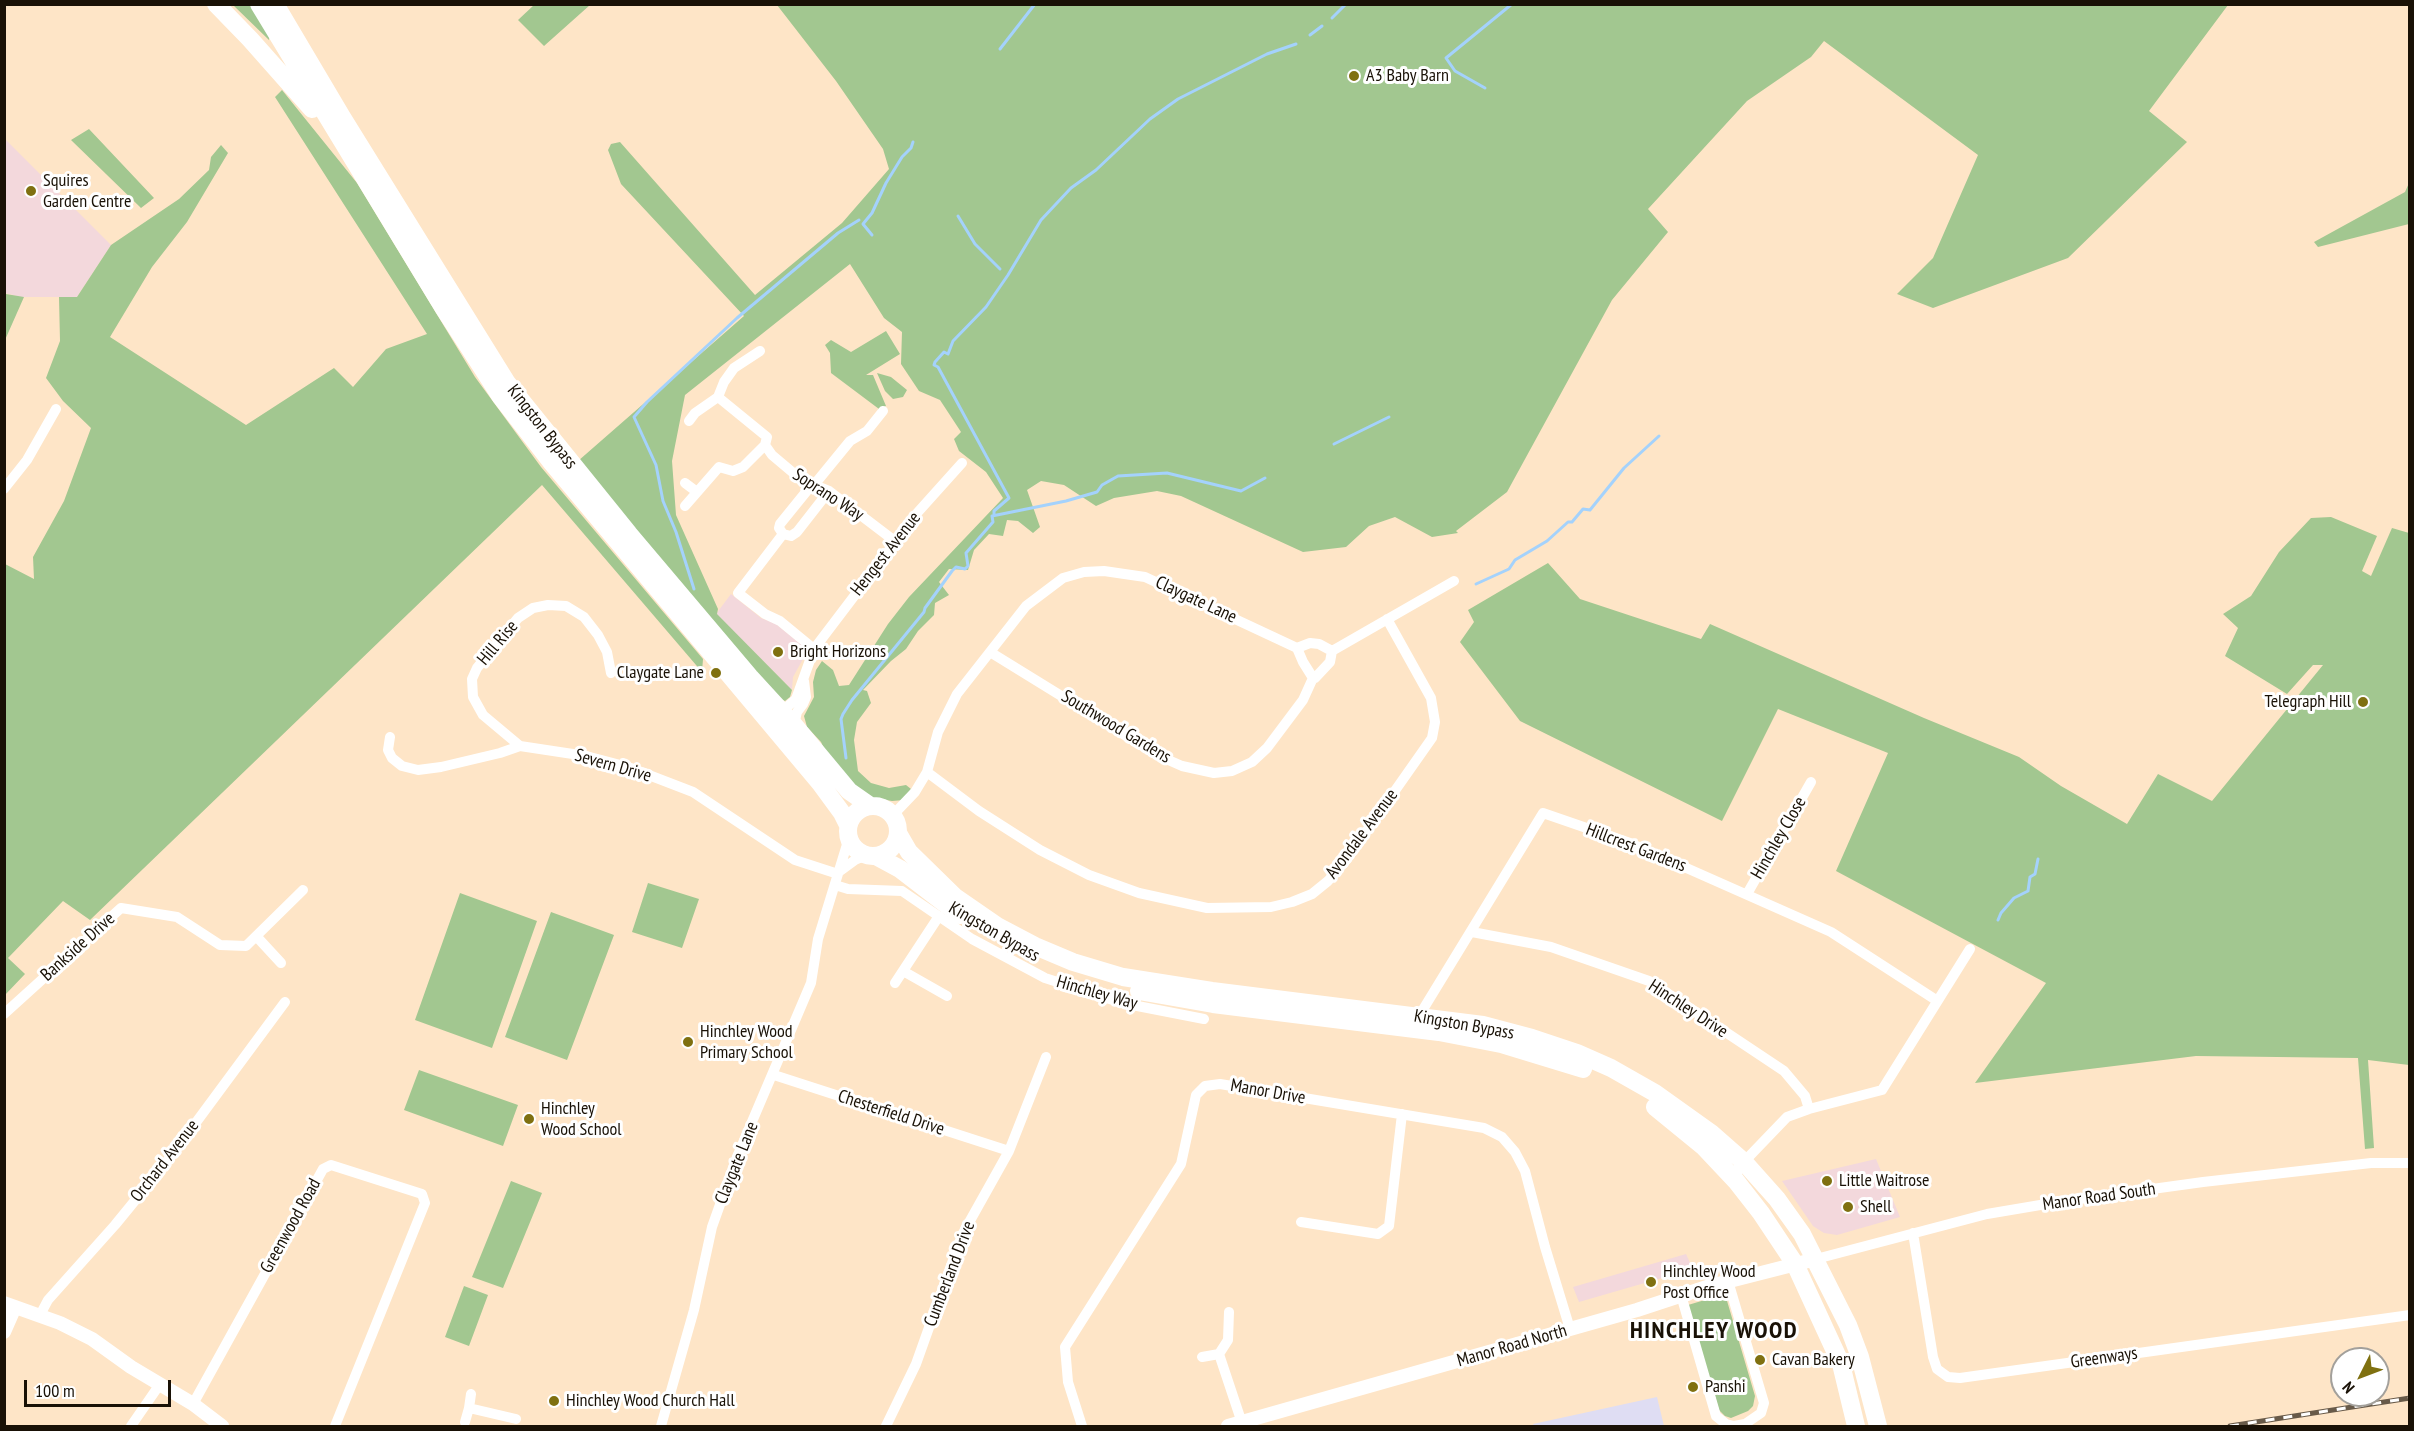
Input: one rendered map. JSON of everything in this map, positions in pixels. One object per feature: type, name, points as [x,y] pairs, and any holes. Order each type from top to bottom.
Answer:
[{"type":"highway","points":[[216,4],[298,92],[351,157]]},
{"type":"highway","points":[[259,4],[351,157]]},
{"type":"highway","name":"Kingston Bypass","points":[[275,4],[342,117],[507,383],[629,534],[849,791],[869,806]]},
{"type":"highway","name":"Kingston Bypass","points":[[351,157],[501,397],[552,463],[809,770],[842,813],[848,831]]},
{"type":"highway","points":[[869,806],[879,806],[894,815],[898,833],[895,844],[890,850],[872,856],[855,848],[848,831],[859,809],[869,806]]},
{"type":"highway","name":"Kingston Bypass","points":[[898,833],[909,852],[956,897],[998,926],[1035,946],[1073,962],[1123,977],[1183,987],[1483,1025],[1577,1053],[1611,1068],[1683,1112],[1745,1163],[1777,1199],[1802,1234],[1848,1325],[1860,1357],[1878,1426]]},
{"type":"highway","name":"Kingston Bypass","points":[[872,856],[900,869],[952,910],[1010,945],[1064,970],[1121,987],[1213,1005],[1439,1032],[1501,1044],[1568,1063],[1620,1086],[1647,1102],[1704,1147],[1736,1181],[1761,1213],[1795,1264],[1841,1364],[1856,1426]]},
{"type":"highway","points":[[1745,1163],[1797,1247],[1798,1259],[1795,1264]]},
{"type":"highway","points":[[1816,1259],[1810,1268],[1811,1274],[1840,1346],[1841,1364]]},
{"type":"street","points":[[689,421],[695,413],[718,397],[723,382],[734,368],[760,351]]},
{"type":"street","name":"Soprano Way","points":[[718,397],[767,437],[765,445],[772,455],[812,486],[829,491],[896,542]]},
{"type":"street","points":[[4,489],[27,460],[56,409]]},
{"type":"street","points":[[829,491],[797,532],[791,536],[783,534],[779,528],[780,524],[850,441],[867,431],[883,411]]},
{"type":"street","points":[[686,506],[719,467],[733,471],[743,467],[765,445]]},
{"type":"street","name":"Hengest Avenue","points":[[788,718],[814,649],[918,512],[962,463]]},
{"type":"street","points":[[685,483],[697,492]]},
{"type":"street","points":[[783,534],[738,593],[765,614],[780,621],[814,649]]},
{"type":"street","name":"Claygate Lane","points":[[894,815],[915,792],[927,772],[946,712],[957,694],[1036,597],[1063,578],[1084,572],[1104,571],[1145,577],[1163,583],[1297,648],[1310,643],[1319,644],[1332,651]]},
{"type":"street","points":[[1297,648],[1313,678],[1320,675],[1330,662],[1332,651],[1454,581]]},
{"type":"street","name":"Hill Rise","points":[[520,746],[483,715],[473,697],[471,679],[477,668],[518,618],[533,608],[548,605],[566,606],[584,616],[607,652],[611,673]]},
{"type":"street","name":"Avondale Avenue","points":[[927,772],[979,811],[1040,850],[1089,874],[1139,893],[1208,908],[1271,908],[1292,902],[1312,894],[1328,881],[1347,859],[1432,738],[1435,722],[1431,698],[1387,619]]},
{"type":"street","name":"Southwood Gardens","points":[[990,652],[1157,755],[1182,766],[1214,773],[1232,771],[1252,762],[1267,748],[1303,700],[1313,678]]},
{"type":"street","points":[[803,675],[806,696],[803,704],[788,718],[776,721],[799,750],[809,770]]},
{"type":"street","name":"Severn Drive","points":[[390,737],[388,750],[392,758],[402,766],[418,770],[441,767],[520,746],[586,756],[628,767],[693,792],[795,860],[838,877]]},
{"type":"street","name":"Hinchley Close","points":[[1747,894],[1811,782]]},
{"type":"street","name":"Hillcrest Gardens","points":[[1419,1016],[1543,813],[1630,843],[1831,932],[1936,1000]]},
{"type":"street","name":"Claygate Lane","points":[[661,1426],[694,1310],[712,1227],[737,1157],[774,1075],[811,983],[818,939],[838,877],[848,831]]},
{"type":"street","points":[[838,877],[855,860],[872,856]]},
{"type":"street","name":"Hinchley Way","points":[[838,877],[848,889],[902,891],[972,939],[1045,978],[1122,1003],[1204,1019]]},
{"type":"street","name":"Bankside Drive","points":[[4,1014],[121,908],[177,917],[220,945],[246,946],[303,890]]},
{"type":"street","points":[[895,982],[939,916]]},
{"type":"street","name":"Hinchley Drive","points":[[1472,932],[1551,947],[1649,981],[1784,1071],[1805,1096],[1809,1109]]},
{"type":"street","points":[[257,937],[281,963]]},
{"type":"street","points":[[1736,1181],[1738,1168],[1787,1117],[1882,1090],[1936,1000],[1970,949]]},
{"type":"street","points":[[903,971],[947,996]]},
{"type":"street","name":"Orchard Avenue","points":[[40,1315],[48,1300],[115,1225],[169,1159],[285,1002]]},
{"type":"street","name":"Cumberland Drive","points":[[886,1426],[916,1364],[962,1235],[1009,1151],[1046,1057]]},
{"type":"street","name":"Chesterfield Drive","points":[[774,1075],[1009,1151]]},
{"type":"street","name":"Manor Drive","points":[[1082,1426],[1068,1382],[1065,1347],[1181,1164],[1196,1095],[1205,1086],[1220,1084],[1484,1128],[1502,1137],[1515,1152],[1525,1171],[1570,1329]]},
{"type":"street","points":[[1301,1222],[1378,1234],[1389,1226],[1402,1114]]},
{"type":"street","name":"Manor Road South","points":[[1795,1264],[1987,1214],[2058,1202],[2203,1182],[2371,1163],[2409,1162]]},
{"type":"street","name":"Greenwood Road","points":[[193,1404],[323,1169],[331,1165],[422,1194],[425,1203],[335,1426]]},
{"type":"street","name":"Greenways","points":[[1913,1233],[1933,1357],[1937,1369],[1948,1377],[1960,1378],[2409,1316]]},
{"type":"street","name":"Manor Road North","points":[[1235,1425],[1728,1281],[1795,1264]]},
{"type":"street","points":[[1681,1295],[1716,1416],[1726,1424],[1745,1426],[1761,1413],[1764,1403],[1728,1281]]},
{"type":"street","points":[[4,1332],[10,1305],[40,1315],[92,1339],[131,1367],[193,1404],[222,1426]]},
{"type":"street","points":[[1229,1312],[1228,1340],[1219,1354],[1235,1425]]},
{"type":"street","points":[[1202,1357],[1219,1354]]},
{"type":"street","points":[[131,1426],[160,1384]]},
{"type":"street","points":[[465,1422],[471,1394]]},
{"type":"street","points":[[469,1408],[498,1421],[516,1419]]},
{"type":"shaded area","name":"Squires Garden Centre","points":[[4,138],[111,245],[77,297],[21,297],[5,293]]},
{"type":"shaded area","points":[[731,594],[761,618],[776,624],[808,650],[793,677],[792,690],[716,614]]},
{"type":"shaded area","name":"Shell","points":[[1876,1159],[1900,1217],[1837,1235],[1824,1233],[1813,1226],[1782,1181]]},
{"type":"shaded area","points":[[1686,1254],[1693,1269],[1579,1302],[1573,1287]]},
{"type":"shaded area","points":[[1657,1397],[1664,1426],[1534,1426],[1533,1424]]},
{"type":"green space","points":[[233,5],[251,5],[270,35],[269,40]]},
{"type":"green space","points":[[534,5],[590,5],[544,46],[518,20]]},
{"type":"green space","points":[[777,5],[2228,5],[2149,111],[2187,142],[2068,258],[1933,308],[1897,294],[1933,258],[1978,155],[1824,41],[1811,57],[1747,101],[1648,209],[1668,232],[1612,300],[1507,492],[1456,531],[1458,533],[1432,537],[1395,517],[1369,526],[1346,547],[1303,552],[1181,496],[1157,491],[1114,498],[1096,506],[1064,485],[1041,481],[1027,490],[1040,527],[1033,533],[1018,521],[1007,520],[1003,536],[989,534],[974,550],[968,570],[949,569],[939,582],[949,595],[935,603],[934,615],[918,631],[906,649],[863,690],[867,691],[871,703],[857,722],[854,740],[858,771],[871,783],[889,788],[906,785],[911,789],[904,800],[892,801],[874,798],[855,787],[828,757],[821,742],[807,727],[804,716],[814,697],[813,682],[816,670],[822,661],[833,670],[839,686],[849,685],[888,624],[909,597],[1003,498],[986,472],[959,451],[954,439],[961,432],[940,400],[919,391],[901,364],[902,332],[884,318],[850,264],[685,395],[672,461],[676,515],[718,609],[717,614],[792,690],[790,697],[785,701],[778,698],[578,461],[744,316],[621,184],[608,150],[611,144],[620,142],[755,295],[842,223],[889,169],[883,149],[836,81]]},
{"type":"green space","points":[[282,90],[357,183],[475,377],[541,467],[703,659],[702,672],[542,485],[90,920],[63,901],[8,958],[25,974],[5,995],[5,564],[34,579],[33,557],[64,501],[91,428],[63,401],[46,378],[60,341],[59,297],[77,297],[111,245],[179,199],[209,170],[211,157],[221,145],[228,153],[187,222],[152,267],[110,337],[246,425],[334,368],[353,387],[386,349],[427,334],[275,97]]},
{"type":"green space","points":[[89,129],[154,198],[141,208],[71,140]]},
{"type":"green space","points":[[2409,183],[2409,224],[2318,247],[2314,242],[2405,192]]},
{"type":"green space","points":[[6,294],[24,297],[5,340],[4,297]]},
{"type":"green space","points":[[886,331],[900,354],[866,375],[873,375],[886,406],[879,409],[831,373],[830,353],[825,345],[831,340],[851,352]]},
{"type":"green space","points":[[877,373],[891,377],[907,390],[903,397],[893,399],[885,391]]},
{"type":"green space","points":[[2331,517],[2377,536],[2362,571],[2371,576],[2392,528],[2409,533],[2409,1065],[2368,1060],[2374,1148],[2365,1149],[2358,1058],[2196,1056],[1975,1083],[2046,983],[1836,871],[1888,753],[1778,709],[1722,821],[1520,721],[1460,642],[1474,622],[1468,610],[1548,563],[1580,599],[1701,639],[1710,624],[2019,757],[2061,786],[2127,824],[2158,774],[2212,801],[2323,665],[2313,665],[2287,694],[2225,656],[2238,628],[2223,614],[2251,596],[2279,552],[2311,518]]},
{"type":"green space","points":[[648,883],[699,899],[682,948],[632,932]]},
{"type":"green space","points":[[460,893],[537,921],[492,1048],[415,1020]]},
{"type":"green space","points":[[551,912],[614,935],[567,1060],[505,1037]]},
{"type":"green space","points":[[419,1070],[518,1105],[503,1146],[404,1110]]},
{"type":"green space","points":[[511,1181],[542,1193],[503,1288],[472,1277]]},
{"type":"green space","points":[[464,1286],[488,1295],[469,1346],[445,1337]]},
{"type":"green space","points":[[1725,1294],[1755,1396],[1753,1406],[1748,1411],[1731,1418],[1719,1410],[1688,1305]]},
{"type":"waterway","points":[[1000,49],[1035,4]]},
{"type":"waterway","points":[[1332,18],[1346,4]]},
{"type":"waterway","points":[[1485,88],[1455,71],[1446,58],[1512,4]]},
{"type":"waterway","points":[[1310,35],[1322,26]]},
{"type":"waterway","points":[[994,515],[994,511],[1009,498],[938,367],[934,365],[935,362],[944,352],[948,354],[953,341],[986,307],[1041,220],[1071,188],[1096,170],[1150,119],[1178,99],[1267,54],[1296,44]]},
{"type":"waterway","points":[[872,235],[863,224],[872,213],[886,183],[913,142]]},
{"type":"waterway","points":[[958,216],[975,244],[1000,269]]},
{"type":"waterway","points":[[694,589],[676,532],[663,501],[656,465],[634,417],[647,402],[737,318],[838,233],[859,220]]},
{"type":"waterway","points":[[1334,444],[1389,417]]},
{"type":"waterway","points":[[1476,584],[1509,569],[1515,560],[1547,541],[1568,522],[1572,522],[1583,509],[1590,510],[1624,468],[1659,436]]},
{"type":"waterway","points":[[846,758],[841,719],[843,714],[924,612],[952,571],[956,567],[965,569],[968,566],[966,553],[993,522],[992,516],[1066,501],[1097,492],[1102,485],[1118,476],[1167,473],[1241,491],[1265,478]]},
{"type":"waterway","points":[[1998,920],[2014,898],[2028,891],[2030,877],[2035,874],[2038,859]]},
{"type":"railway","points":[[2230,1426],[2410,1398]]},
{"type":"place","name":"A3 Baby Barn","points":[[1354,76]]},
{"type":"place","name":"Squires Garden Centre","points":[[31,191]]},
{"type":"place","name":"Bright Horizons","points":[[778,652]]},
{"type":"place","name":"Claygate Lane","points":[[716,673]]},
{"type":"place","name":"Telegraph Hill","points":[[2363,702]]},
{"type":"place","name":"Hinchley Wood Primary School","points":[[688,1042]]},
{"type":"place","name":"Hinchley Wood School","points":[[529,1119]]},
{"type":"place","name":"Little Waitrose","points":[[1827,1181]]},
{"type":"place","name":"Shell","points":[[1848,1207]]},
{"type":"place","name":"Hinchley Wood Post Office","points":[[1651,1282]]},
{"type":"place","name":"Cavan Bakery","points":[[1760,1360]]},
{"type":"place","name":"Panshi","points":[[1693,1387]]},
{"type":"place","name":"Hinchley Wood Church Hall","points":[[554,1401]]},
{"type":"district","name":"HINCHLEY WOOD","points":[[1714,1331]]}]
